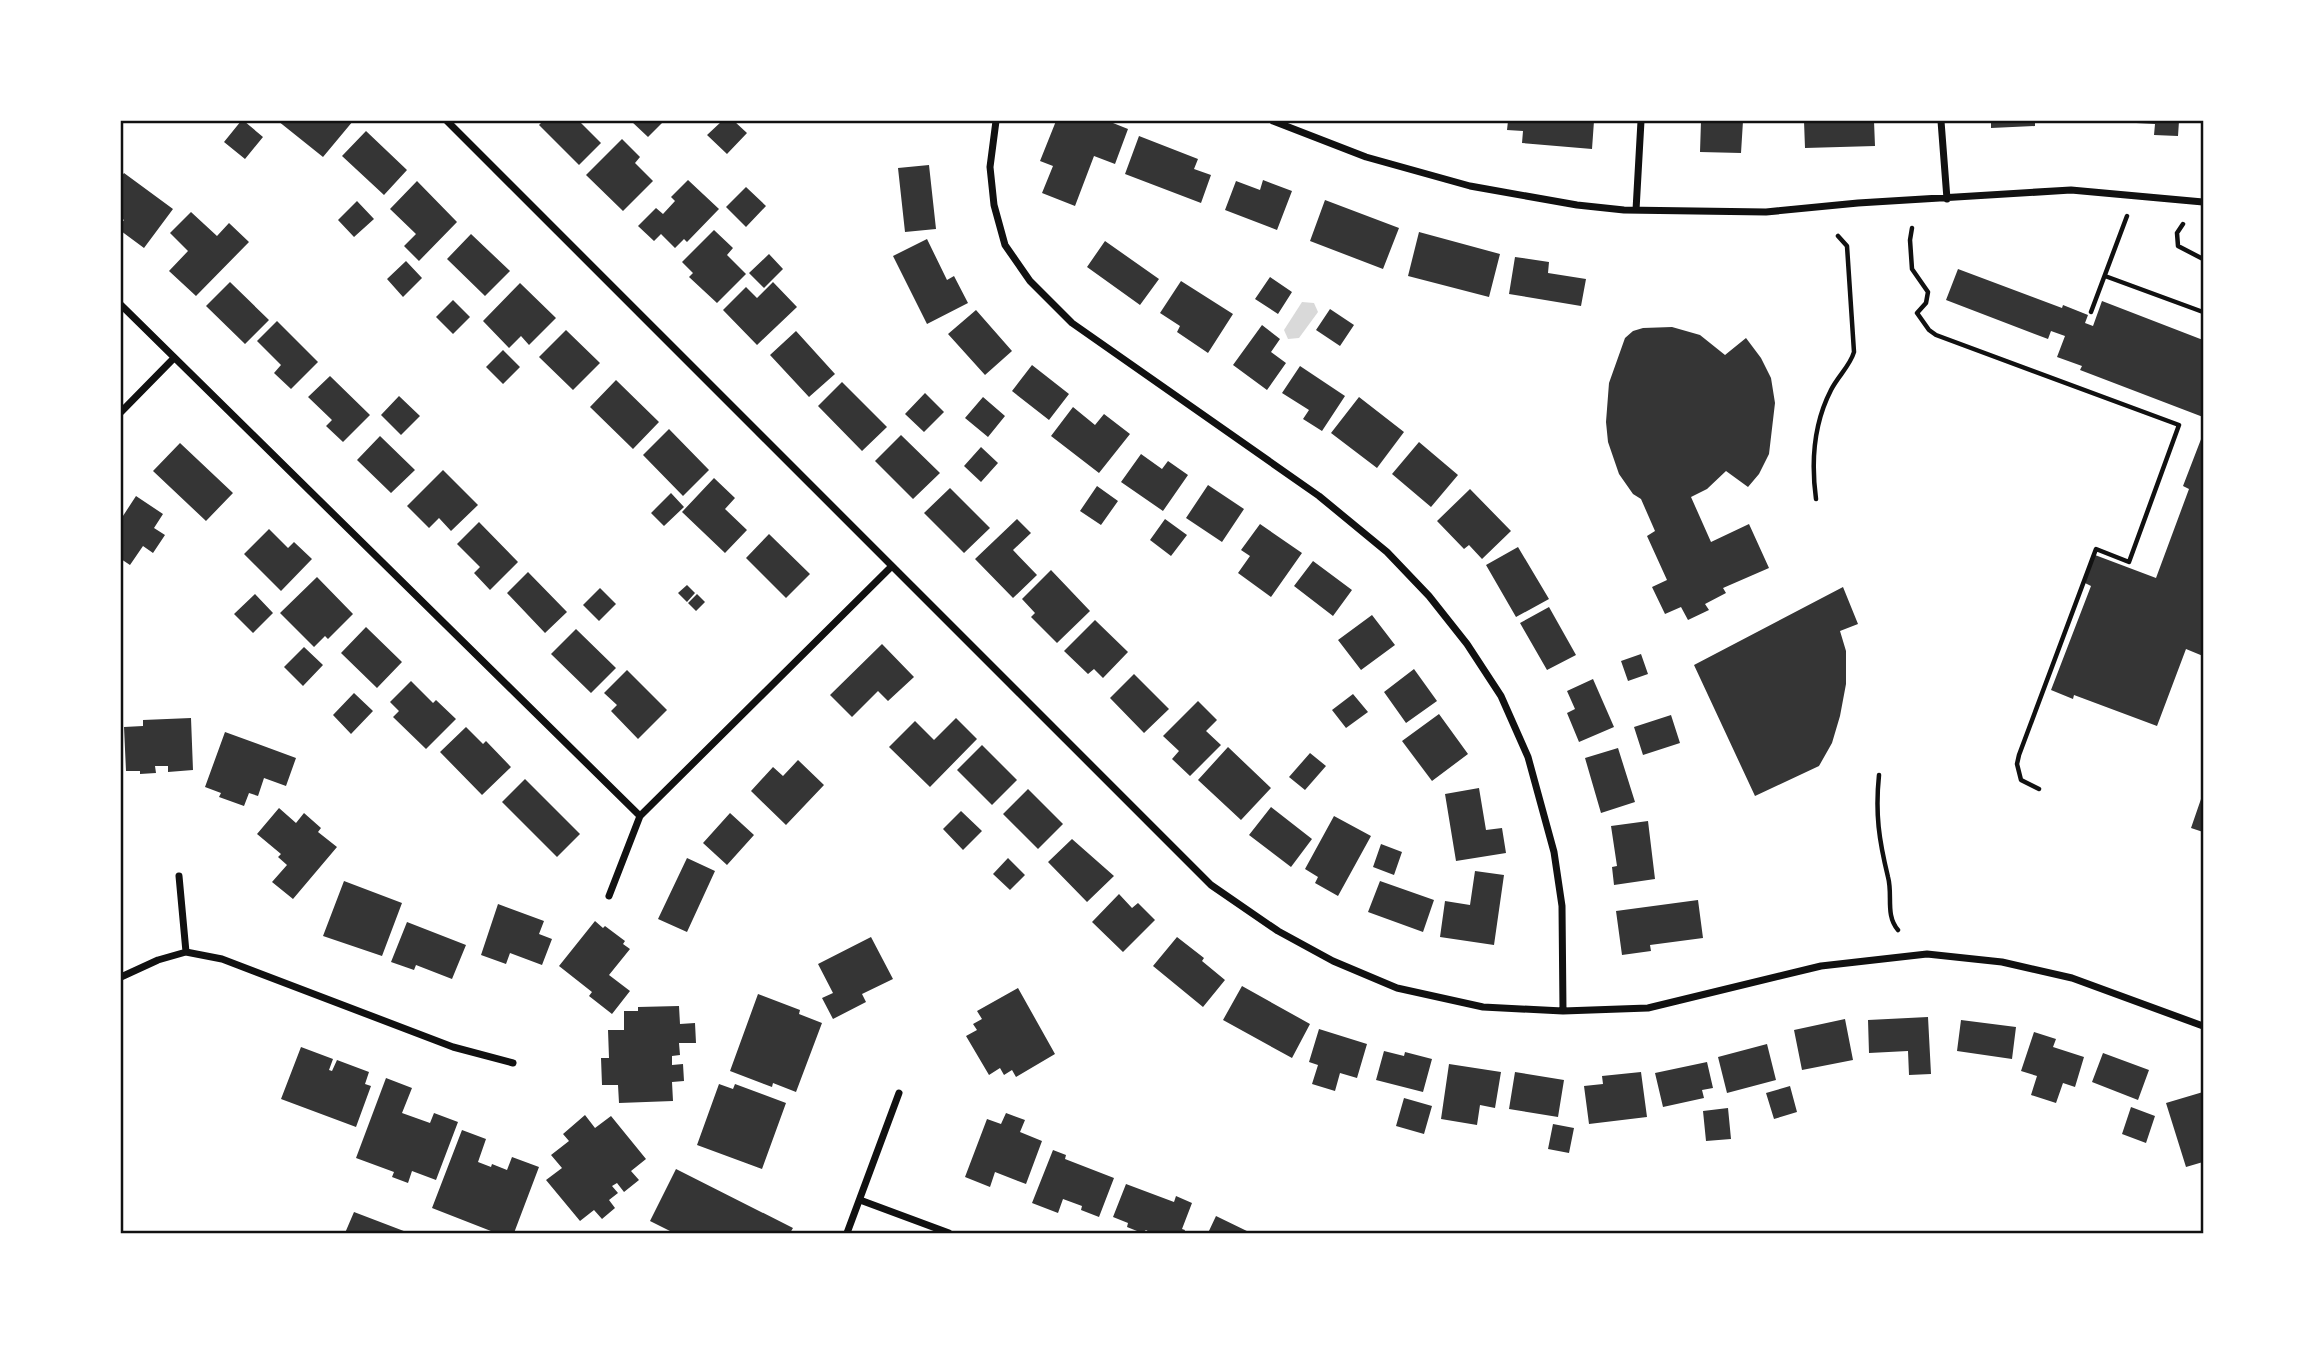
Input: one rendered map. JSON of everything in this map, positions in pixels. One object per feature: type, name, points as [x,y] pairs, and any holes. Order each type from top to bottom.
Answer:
[{"type":"street","points":[[447,121],[1210,885],[1278,931],[1333,961],[1397,988],[1483,1007],[1563,1011],[1648,1008],[1821,966],[1927,954],[2012,964],[2072,978],[2203,1026]]},
{"type":"street","points":[[996,121],[990,167],[994,205],[1005,244],[1030,281],[1072,323],[1319,496],[1387,551],[1460,634],[1502,696],[1528,757],[1554,852],[1562,906],[1563,1011]]},
{"type":"street","points":[[1273,121],[1366,157],[1470,186],[1577,205],[1636,210],[1766,212],[2071,190],[2203,202]]},
{"type":"street","points":[[1636,210],[1641,121]]},
{"type":"street","points":[[1941,121],[1947,199]]},
{"type":"street","points":[[121,305],[640,816]]},
{"type":"street","points":[[121,412],[174,358]]},
{"type":"street","points":[[609,896],[640,816],[892,566]]},
{"type":"street","points":[[179,876],[186,953]]},
{"type":"street","points":[[121,977],[158,960],[186,953],[222,959],[453,1047],[513,1063]]},
{"type":"street","points":[[847,1233],[899,1093]]},
{"type":"street","points":[[860,1200],[949,1233]]},
{"type":"path","points":[[2091,312],[2127,216]]},
{"type":"path","points":[[2183,224],[2177,233],[2178,246],[2203,259]]},
{"type":"path","points":[[1912,228],[1912,269],[1928,292],[1926,303],[1917,313],[1928,330],[2179,425],[2129,562],[2096,549],[2019,755],[2017,764],[2021,780],[2039,789]]},
{"type":"path","points":[[1816,499],[1813,464],[1819,423],[1833,386],[1851,362],[1854,352],[1847,246],[1838,236]]},
{"type":"path","points":[[2105,276],[2203,312]]},
{"type":"path","points":[[1879,775],[1876,807],[1878,832],[1889,879],[1891,918],[1898,930]]},
{"type":"shaded area","points":[[1302,302],[1314,303],[1318,312],[1299,338],[1288,339],[1284,330]]},
{"type":"building","points":[[241,121],[263,137],[245,159],[224,142]]},
{"type":"building","points":[[278,121],[353,121],[323,157]]},
{"type":"building","points":[[543,121],[579,121],[601,143],[579,165],[539,125]]},
{"type":"building","points":[[631,121],[664,121],[648,137]]},
{"type":"building","points":[[722,121],[734,121],[747,133],[727,154],[707,135]]},
{"type":"building","points":[[1056,121],[1108,121],[1128,129],[1115,164],[1094,156],[1075,206],[1042,193],[1053,166],[1040,161]]},
{"type":"building","points":[[1508,121],[1594,121],[1592,149],[1522,143],[1523,131],[1507,130]]},
{"type":"building","points":[[1701,121],[1743,121],[1741,153],[1700,152]]},
{"type":"building","points":[[1804,121],[1874,121],[1875,146],[1805,148]]},
{"type":"building","points":[[1991,121],[2035,121],[2035,126],[1991,128]]},
{"type":"building","points":[[2136,121],[2179,121],[2178,136],[2154,135],[2155,124]]},
{"type":"building","points":[[366,131],[407,170],[384,195],[342,156]]},
{"type":"building","points":[[1139,136],[1198,159],[1194,169],[1211,175],[1201,203],[1125,174]]},
{"type":"building","points":[[622,139],[640,157],[635,163],[653,181],[623,211],[586,175]]},
{"type":"building","points":[[929,165],[936,229],[905,232],[898,168]]},
{"type":"building","points":[[124,173],[173,209],[144,248],[121,231],[124,220],[121,218],[121,177]]},
{"type":"building","points":[[688,180],[719,209],[687,242],[684,239],[675,248],[661,234],[654,241],[638,226],[656,208],[663,214],[675,201],[671,197]]},
{"type":"building","points":[[1263,180],[1292,191],[1277,230],[1225,210],[1236,181],[1260,190]]},
{"type":"building","points":[[417,181],[457,222],[419,261],[404,246],[416,234],[390,209]]},
{"type":"building","points":[[746,187],[766,206],[746,227],[726,207]]},
{"type":"building","points":[[1325,200],[1399,228],[1383,269],[1310,241]]},
{"type":"building","points":[[357,201],[374,219],[354,237],[338,220]]},
{"type":"building","points":[[191,212],[217,236],[229,223],[249,242],[196,296],[169,271],[188,251],[170,233]]},
{"type":"building","points":[[714,230],[733,248],[727,255],[746,274],[717,303],[689,277],[693,273],[682,262]]},
{"type":"building","points":[[1419,232],[1500,254],[1489,297],[1408,276]]},
{"type":"building","points":[[471,234],[510,271],[485,296],[447,259]]},
{"type":"building","points":[[927,239],[947,280],[954,276],[968,303],[927,324],[893,256]]},
{"type":"building","points":[[1105,241],[1159,279],[1140,305],[1087,267]]},
{"type":"building","points":[[769,254],[783,269],[764,288],[749,273]]},
{"type":"building","points":[[1515,257],[1549,262],[1548,273],[1586,279],[1581,306],[1509,294]]},
{"type":"building","points":[[406,261],[422,278],[403,297],[387,279]]},
{"type":"building","points":[[1958,269],[2088,315],[2085,323],[2093,326],[2102,301],[2203,340],[2203,417],[2080,370],[2082,366],[2057,357],[2065,336],[2051,331],[2048,339],[1946,300]]},
{"type":"building","points":[[1270,277],[1292,292],[1278,314],[1255,299]]},
{"type":"building","points":[[1181,281],[1233,314],[1208,353],[1177,332],[1180,326],[1160,313]]},
{"type":"building","points":[[230,282],[269,320],[245,344],[206,306]]},
{"type":"building","points":[[773,282],[797,307],[757,345],[723,310],[746,287],[757,298]]},
{"type":"building","points":[[520,283],[556,318],[529,345],[521,336],[509,348],[483,321]]},
{"type":"building","points":[[453,300],[470,317],[453,334],[436,317]]},
{"type":"building","points":[[1330,309],[1354,325],[1340,346],[1316,330]]},
{"type":"building","points":[[976,310],[1012,351],[985,375],[948,334]]},
{"type":"building","points":[[277,321],[318,362],[291,389],[274,373],[281,365],[257,341]]},
{"type":"building","points":[[1262,325],[1280,339],[1271,352],[1286,363],[1267,390],[1233,365]]},
{"type":"building","points":[[1672,327],[1700,335],[1725,355],[1746,338],[1761,358],[1771,378],[1775,403],[1769,454],[1759,474],[1748,487],[1726,471],[1707,489],[1691,497],[1711,542],[1749,524],[1769,568],[1723,588],[1726,593],[1705,604],[1709,610],[1688,620],[1681,607],[1665,614],[1652,587],[1667,580],[1647,536],[1655,531],[1641,499],[1633,494],[1619,474],[1608,442],[1606,422],[1609,383],[1625,338],[1633,331],[1643,328]]},
{"type":"building","points":[[566,330],[600,363],[573,390],[539,357]]},
{"type":"building","points":[[796,331],[835,374],[809,397],[770,355]]},
{"type":"building","points":[[503,350],[520,367],[503,384],[486,367]]},
{"type":"building","points":[[1032,365],[1069,394],[1049,420],[1012,391]]},
{"type":"building","points":[[1300,366],[1345,396],[1322,431],[1303,419],[1309,410],[1282,393]]},
{"type":"building","points":[[330,376],[370,415],[343,442],[326,426],[332,420],[308,397]]},
{"type":"building","points":[[616,380],[659,422],[633,449],[590,407]]},
{"type":"building","points":[[842,382],[887,427],[862,451],[818,406]]},
{"type":"building","points":[[925,393],[944,412],[924,432],[905,414]]},
{"type":"building","points":[[399,396],[420,416],[401,435],[381,415]]},
{"type":"building","points":[[983,397],[1005,416],[988,437],[965,418]]},
{"type":"building","points":[[1359,397],[1404,432],[1377,468],[1331,433]]},
{"type":"building","points":[[1073,407],[1095,425],[1104,414],[1130,434],[1099,473],[1051,436]]},
{"type":"building","points":[[669,429],[709,470],[683,496],[643,455]]},
{"type":"building","points":[[2203,434],[2203,656],[2186,649],[2157,726],[2074,695],[2073,699],[2051,690],[2091,586],[2085,583],[2095,555],[2156,578],[2189,489],[2183,486]]},
{"type":"building","points":[[901,435],[940,473],[913,499],[875,461]]},
{"type":"building","points":[[380,436],[415,470],[391,493],[357,460]]},
{"type":"building","points":[[1419,442],[1458,475],[1431,507],[1392,474]]},
{"type":"building","points":[[180,443],[233,493],[206,521],[153,471]]},
{"type":"building","points":[[981,447],[998,463],[981,482],[964,466]]},
{"type":"building","points":[[1141,454],[1162,469],[1168,461],[1188,475],[1163,511],[1121,482]]},
{"type":"building","points":[[443,470],[478,505],[451,531],[439,518],[429,528],[407,506]]},
{"type":"building","points":[[714,478],[735,498],[725,509],[747,530],[725,553],[682,512]]},
{"type":"building","points":[[1208,485],[1244,509],[1222,542],[1186,518]]},
{"type":"building","points":[[1097,486],[1118,501],[1101,525],[1080,511]]},
{"type":"building","points":[[950,488],[990,528],[964,553],[924,513]]},
{"type":"building","points":[[1470,489],[1511,531],[1482,559],[1469,545],[1464,549],[1437,521]]},
{"type":"building","points":[[671,493],[684,507],[664,526],[651,513]]},
{"type":"building","points":[[136,496],[163,514],[154,528],[165,535],[153,553],[143,546],[130,565],[121,559],[121,519]]},
{"type":"building","points":[[1017,519],[1031,533],[1013,550],[1037,575],[1013,598],[975,559]]},
{"type":"building","points":[[1165,519],[1187,535],[1171,556],[1150,540]]},
{"type":"building","points":[[479,522],[518,562],[490,590],[474,573],[480,567],[457,544]]},
{"type":"building","points":[[1260,524],[1302,553],[1271,597],[1238,573],[1250,556],[1241,550]]},
{"type":"building","points":[[269,529],[288,548],[294,542],[312,559],[281,591],[244,554]]},
{"type":"building","points":[[769,534],[810,574],[786,598],[746,558]]},
{"type":"building","points":[[1518,547],[1549,599],[1516,617],[1486,565]]},
{"type":"building","points":[[1313,561],[1352,590],[1333,616],[1294,586]]},
{"type":"building","points":[[1051,570],[1090,611],[1057,643],[1031,617],[1035,613],[1022,599]]},
{"type":"building","points":[[528,572],[567,612],[545,633],[507,593]]},
{"type":"building","points":[[317,577],[353,614],[328,639],[325,636],[314,647],[280,613]]},
{"type":"building","points":[[687,585],[695,593],[687,602],[678,593]]},
{"type":"building","points":[[1843,587],[1858,624],[1840,631],[1846,651],[1846,684],[1832,743],[1819,766],[1755,796],[1694,665]]},
{"type":"building","points":[[600,588],[616,604],[599,621],[583,605]]},
{"type":"building","points":[[255,594],[273,613],[253,633],[234,614]]},
{"type":"building","points":[[697,594],[705,602],[696,611],[688,603]]},
{"type":"building","points":[[1549,607],[1576,655],[1547,670],[1520,623]]},
{"type":"building","points":[[1372,615],[1395,645],[1361,670],[1338,640]]},
{"type":"building","points":[[1095,620],[1128,652],[1103,678],[1094,669],[1088,674],[1064,651]]},
{"type":"building","points":[[366,627],[402,662],[377,688],[341,653]]},
{"type":"building","points":[[576,629],[616,668],[591,693],[551,654]]},
{"type":"building","points":[[882,644],[914,677],[888,701],[878,691],[852,717],[830,695]]},
{"type":"building","points":[[304,647],[323,665],[303,686],[284,667]]},
{"type":"building","points":[[1641,654],[1648,674],[1628,681],[1621,661]]},
{"type":"building","points":[[1414,669],[1437,701],[1406,723],[1384,692]]},
{"type":"building","points":[[627,670],[667,710],[638,739],[611,711],[617,705],[604,693]]},
{"type":"building","points":[[1134,674],[1169,709],[1144,733],[1110,698]]},
{"type":"building","points":[[1593,679],[1614,727],[1579,742],[1567,713],[1575,709],[1567,691]]},
{"type":"building","points":[[411,681],[433,703],[436,700],[456,719],[426,749],[393,717],[399,711],[390,702]]},
{"type":"building","points":[[354,693],[373,711],[351,734],[333,715]]},
{"type":"building","points":[[1353,694],[1368,712],[1346,728],[1332,710]]},
{"type":"building","points":[[1198,701],[1217,720],[1206,731],[1221,745],[1190,776],[1172,759],[1179,751],[1163,736]]},
{"type":"building","points":[[1439,714],[1468,754],[1432,781],[1402,741]]},
{"type":"building","points":[[1671,715],[1680,743],[1643,755],[1634,727]]},
{"type":"building","points":[[191,718],[193,770],[168,772],[168,766],[155,766],[156,773],[126,771],[124,727],[143,726],[143,720]]},
{"type":"building","points":[[956,718],[977,739],[930,787],[889,747],[915,721],[934,740]]},
{"type":"building","points":[[466,727],[483,744],[486,741],[511,767],[482,795],[440,752]]},
{"type":"building","points":[[225,732],[296,758],[286,786],[264,778],[258,796],[249,793],[244,806],[219,797],[221,793],[205,787]]},
{"type":"building","points":[[982,745],[1017,780],[992,805],[957,770]]},
{"type":"building","points":[[1228,747],[1271,788],[1241,820],[1198,780]]},
{"type":"building","points":[[1618,748],[1635,802],[1601,813],[1585,758]]},
{"type":"building","points":[[1310,753],[1326,766],[1305,790],[1289,777]]},
{"type":"building","points":[[798,760],[824,785],[786,825],[751,791],[773,767],[783,776]]},
{"type":"building","points":[[525,779],[580,834],[557,857],[502,802]]},
{"type":"building","points":[[1479,788],[1486,830],[1502,828],[1506,853],[1456,861],[1445,794]]},
{"type":"building","points":[[1028,789],[1063,824],[1038,849],[1003,814]]},
{"type":"building","points":[[2201,799],[2203,800],[2203,832],[2191,828]]},
{"type":"building","points":[[1271,807],[1312,839],[1291,867],[1249,835]]},
{"type":"building","points":[[279,808],[296,823],[304,813],[321,828],[318,832],[337,847],[293,899],[272,882],[287,865],[278,857],[281,854],[257,834]]},
{"type":"building","points":[[961,811],[982,831],[963,850],[943,829]]},
{"type":"building","points":[[730,813],[754,835],[727,865],[703,843]]},
{"type":"building","points":[[1334,816],[1371,836],[1338,896],[1315,883],[1318,877],[1305,869]]},
{"type":"building","points":[[1648,821],[1655,879],[1614,885],[1612,867],[1617,866],[1611,826]]},
{"type":"building","points":[[1072,839],[1114,876],[1087,902],[1048,862]]},
{"type":"building","points":[[1381,844],[1402,852],[1394,875],[1373,867]]},
{"type":"building","points":[[687,858],[715,871],[687,932],[658,919]]},
{"type":"building","points":[[1008,858],[1025,875],[1010,890],[993,874]]},
{"type":"building","points":[[1475,871],[1504,875],[1494,945],[1440,937],[1445,901],[1470,905]]},
{"type":"building","points":[[344,881],[402,903],[382,956],[323,936]]},
{"type":"building","points":[[1380,881],[1434,900],[1423,932],[1368,912]]},
{"type":"building","points":[[1119,894],[1132,908],[1138,903],[1155,920],[1123,952],[1092,922]]},
{"type":"building","points":[[1698,900],[1703,938],[1650,945],[1651,951],[1622,955],[1616,911]]},
{"type":"building","points":[[498,904],[544,921],[539,934],[552,939],[542,965],[510,953],[506,964],[481,955]]},
{"type":"building","points":[[595,921],[625,941],[623,944],[630,949],[609,975],[630,991],[612,1014],[589,996],[592,992],[559,966]]},
{"type":"building","points":[[407,922],[466,945],[452,979],[416,965],[414,970],[391,962]]},
{"type":"building","points":[[871,937],[893,979],[862,994],[866,1002],[833,1019],[822,998],[833,993],[818,964]]},
{"type":"building","points":[[1177,937],[1204,958],[1202,961],[1225,980],[1203,1007],[1153,966]]},
{"type":"building","points":[[1242,986],[1310,1024],[1292,1058],[1223,1020]]},
{"type":"building","points":[[1018,988],[1055,1054],[1016,1077],[1012,1070],[1004,1075],[1000,1068],[989,1075],[966,1036],[977,1030],[973,1024],[982,1019],[977,1011]]},
{"type":"building","points":[[758,994],[800,1010],[799,1014],[822,1023],[796,1092],[773,1083],[772,1087],[730,1071]]},
{"type":"building","points":[[679,1006],[680,1024],[695,1023],[696,1043],[679,1043],[680,1055],[672,1056],[672,1065],[683,1064],[684,1081],[672,1082],[673,1101],[619,1103],[618,1085],[602,1085],[601,1058],[609,1058],[608,1030],[624,1030],[624,1011],[638,1011],[638,1007]]},
{"type":"building","points":[[1928,1017],[1931,1074],[1909,1075],[1908,1051],[1869,1053],[1868,1020]]},
{"type":"building","points":[[1845,1019],[1853,1060],[1802,1070],[1794,1030]]},
{"type":"building","points":[[1961,1020],[2016,1027],[2012,1059],[1957,1051]]},
{"type":"building","points":[[1319,1029],[1367,1044],[1357,1078],[1340,1073],[1335,1091],[1312,1084],[1318,1065],[1309,1062]]},
{"type":"building","points":[[2034,1032],[2056,1039],[2053,1047],[2084,1057],[2075,1087],[2063,1083],[2056,1103],[2031,1095],[2037,1076],[2021,1071]]},
{"type":"building","points":[[1767,1044],[1776,1080],[1727,1093],[1718,1057]]},
{"type":"building","points":[[301,1047],[333,1059],[329,1070],[332,1071],[337,1060],[369,1072],[365,1084],[371,1086],[356,1127],[281,1099]]},
{"type":"building","points":[[1384,1051],[1404,1056],[1405,1052],[1432,1059],[1423,1092],[1376,1080]]},
{"type":"building","points":[[2103,1053],[2149,1070],[2138,1100],[2092,1082]]},
{"type":"building","points":[[1707,1062],[1713,1088],[1702,1090],[1704,1098],[1663,1107],[1655,1073]]},
{"type":"building","points":[[1449,1064],[1501,1072],[1495,1108],[1480,1105],[1477,1125],[1441,1119]]},
{"type":"building","points":[[1515,1072],[1564,1080],[1558,1117],[1509,1109]]},
{"type":"building","points":[[1641,1072],[1647,1117],[1589,1124],[1584,1086],[1603,1084],[1602,1076]]},
{"type":"building","points":[[386,1078],[412,1088],[402,1113],[430,1123],[434,1113],[458,1122],[436,1180],[412,1171],[408,1183],[392,1177],[394,1172],[356,1158]]},
{"type":"building","points":[[719,1084],[733,1089],[735,1084],[786,1103],[762,1169],[697,1145]]},
{"type":"building","points":[[1790,1086],[1797,1112],[1774,1119],[1766,1093]]},
{"type":"building","points":[[2203,1092],[2203,1162],[2186,1167],[2166,1103]]},
{"type":"building","points":[[1404,1098],[1432,1106],[1424,1134],[1396,1126]]},
{"type":"building","points":[[2131,1107],[2155,1116],[2146,1143],[2122,1134]]},
{"type":"building","points":[[1728,1108],[1731,1139],[1706,1141],[1703,1111]]},
{"type":"building","points":[[1006,1113],[1025,1120],[1020,1132],[1042,1141],[1026,1184],[995,1172],[990,1187],[965,1177],[987,1119],[1001,1124]]},
{"type":"building","points":[[585,1115],[595,1128],[611,1116],[646,1159],[631,1171],[639,1180],[624,1192],[617,1183],[612,1186],[618,1193],[609,1200],[615,1208],[602,1219],[594,1210],[580,1221],[546,1180],[562,1168],[551,1155],[569,1141],[563,1134]]},
{"type":"building","points":[[1553,1124],[1574,1128],[1569,1153],[1548,1149]]},
{"type":"building","points":[[462,1130],[486,1139],[478,1162],[507,1170],[512,1157],[539,1167],[514,1233],[496,1233],[432,1208]]},
{"type":"building","points":[[1053,1150],[1066,1155],[1065,1159],[1114,1178],[1099,1217],[1081,1210],[1082,1206],[1063,1199],[1058,1213],[1032,1203]]},
{"type":"building","points":[[676,1169],[793,1228],[790,1233],[674,1233],[650,1221]]},
{"type":"building","points":[[1126,1184],[1174,1202],[1176,1196],[1192,1203],[1182,1229],[1185,1230],[1184,1233],[1151,1233],[1146,1230],[1142,1233],[1113,1217]]},
{"type":"building","points":[[354,1212],[409,1233],[345,1233]]},
{"type":"building","points":[[1216,1216],[1251,1233],[1208,1233]]}]
